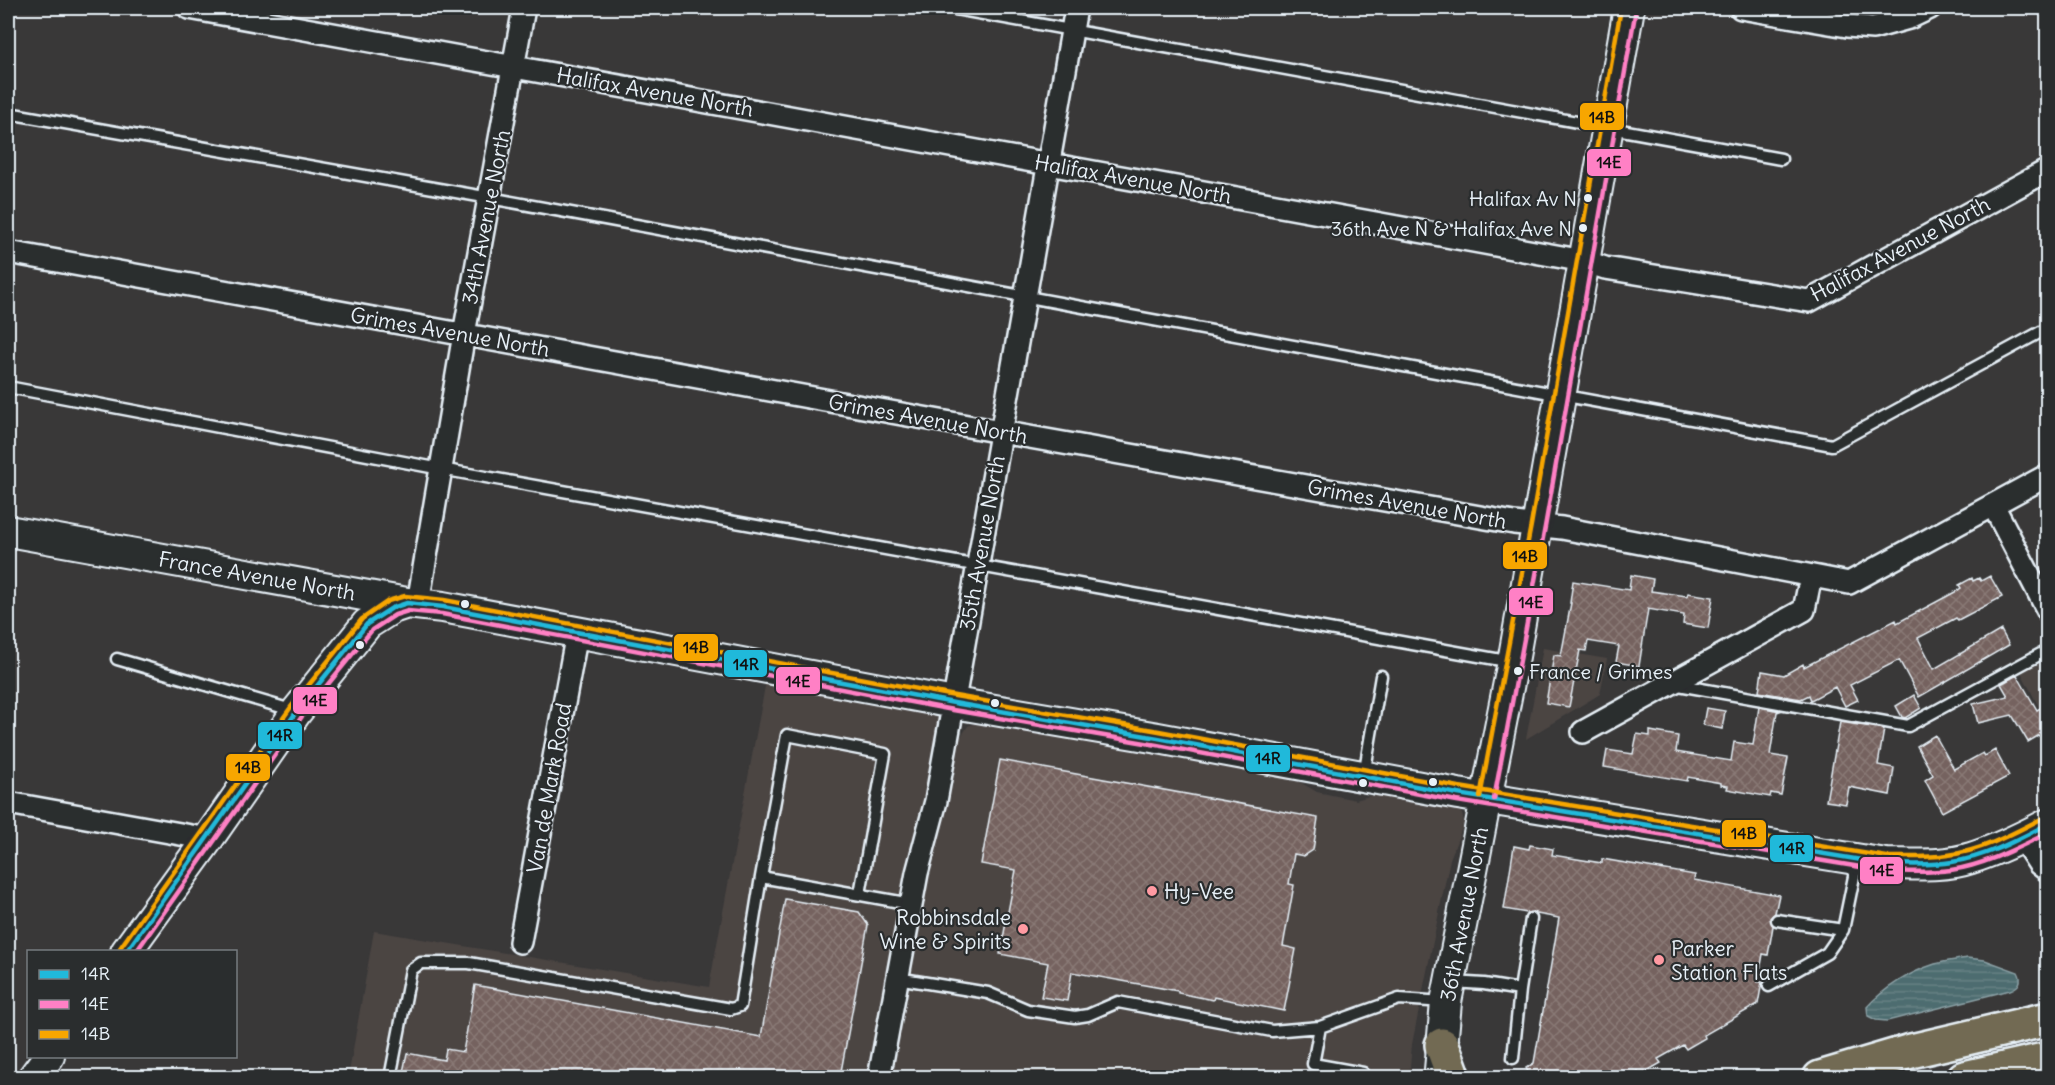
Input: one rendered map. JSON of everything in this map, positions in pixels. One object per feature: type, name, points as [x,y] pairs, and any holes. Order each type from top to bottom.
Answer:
[{"type":"main road","points":[[1797,1077],[1858,1065],[2048,1019]]},
{"type":"main road","points":[[1442,1045],[1454,1077]]},
{"type":"main road","points":[[1964,1077],[2048,1059]]},
{"type":"main road","points":[[1820,1077],[1858,1065]]},
{"type":"street","name":"Halifax Avenue North","points":[[189,8],[1584,261],[1605,268],[1809,301],[2048,170]]},
{"type":"street","name":"34th Avenue North","points":[[413,603],[441,469],[524,8]]},
{"type":"street","name":"35th Avenue North","points":[[879,1077],[911,904],[936,801],[954,704],[1076,8]]},
{"type":"street","name":"36th Avenue North","points":[[1439,1077],[1448,992],[1513,662],[1629,8]]},
{"type":"street","points":[[1741,8],[1846,26],[1873,28],[1909,18],[1930,8]]},
{"type":"street","name":"Grimes Avenue North","points":[[8,252],[1001,432],[1538,526],[1562,528],[1849,584],[1993,505]]},
{"type":"street","points":[[2048,475],[1993,505],[2048,611]]},
{"type":"street","name":"France Avenue North","points":[[8,531],[413,603],[954,704],[1487,798],[1886,864],[1932,864],[1969,859],[2035,831],[2039,864],[2048,871]]},
{"type":"street","points":[[1583,732],[1804,610],[1811,576]]},
{"type":"street","points":[[127,950],[297,711],[367,624],[392,608],[413,603]]},
{"type":"street","name":"Van de Mark Road","points":[[520,942],[577,633]]},
{"type":"street","points":[[8,803],[208,839]]},
{"type":"street","points":[[33,1077],[47,1058]]},
{"type":"lane","points":[[950,8],[1781,159]]},
{"type":"lane","points":[[8,113],[490,198],[1832,444],[2048,328]]},
{"type":"lane","points":[[8,387],[441,469],[1513,662]]},
{"type":"lane","points":[[1670,684],[1908,726],[2048,650]]},
{"type":"lane","points":[[117,659],[297,711]]},
{"type":"lane","points":[[1364,776],[1382,676]]},
{"type":"lane","points":[[390,1077],[411,970],[421,963],[469,963],[731,1010],[740,1006],[787,735],[885,754],[860,894]]},
{"type":"lane","points":[[1768,986],[1827,953],[1843,930],[1858,859]]},
{"type":"lane","points":[[761,878],[911,904]]},
{"type":"lane","points":[[1513,1058],[1520,990],[1532,920]]},
{"type":"lane","points":[[1777,920],[1843,930]]},
{"type":"lane","points":[[897,978],[988,993],[1028,1010],[1075,1017],[1088,1015],[1118,1002],[1272,1031],[1320,1027],[1399,999],[1484,984],[1520,990]]},
{"type":"lane","points":[[1320,1027],[1313,1064],[1363,1073],[1362,1077]]},
{"type":"shaded area","points":[[1543,648],[1607,659],[1600,694],[1526,739]]},
{"type":"shaded area","points":[[2047,650],[2047,723],[2018,666]]},
{"type":"shaded area","points":[[766,681],[936,714],[939,717],[919,822],[905,870],[867,1077],[348,1078],[374,931],[709,987]]},
{"type":"shaded area","points":[[977,723],[1298,781],[1317,792],[1356,800],[1379,793],[1458,809],[1464,823],[1450,859],[1412,1044],[1409,1077],[892,1078],[928,877],[949,800],[960,738],[968,726]]},
{"type":"green space","points":[[1804,8],[1911,8],[1898,14],[1890,12],[1876,16],[1840,11],[1835,17]]},
{"type":"water","points":[[1967,958],[1985,960],[2018,972],[2019,983],[2010,990],[1887,1021],[1876,1020],[1868,1016],[1867,1007],[1889,987],[1907,976],[1935,964]]},
{"type":"building","points":[[1631,575],[1653,579],[1651,591],[1713,597],[1708,628],[1683,624],[1684,615],[1648,609],[1639,666],[1616,662],[1619,646],[1588,641],[1586,651],[1580,650],[1569,707],[1546,703],[1554,655],[1561,656],[1573,581],[1629,590]]},
{"type":"building","points":[[1990,576],[2002,597],[1918,638],[1934,669],[2001,630],[2009,645],[1919,697],[1899,660],[1850,685],[1858,700],[1845,706],[1835,687],[1811,700],[1809,695],[1801,699],[1759,692],[1762,671],[1784,675],[1803,664],[1804,667],[1896,620],[1897,623],[1955,592],[1961,588],[1959,585],[1972,578],[1973,581],[1979,578],[1981,581]]},
{"type":"building","points":[[2017,675],[2037,710],[2048,704],[2048,730],[2028,742],[2012,715],[1978,723],[1973,704],[2008,696],[2001,684]]},
{"type":"building","points":[[1914,695],[1921,708],[1905,718],[1902,717],[1896,706]]},
{"type":"building","points":[[1759,707],[1780,711],[1777,712],[1770,755],[1788,758],[1781,795],[1771,793],[1770,797],[1727,789],[1728,786],[1721,785],[1721,783],[1688,777],[1687,781],[1604,767],[1607,750],[1633,754],[1637,734],[1650,736],[1650,731],[1678,736],[1676,752],[1731,761],[1734,742],[1753,745]]},
{"type":"building","points":[[1706,708],[1725,711],[1722,729],[1703,725]]},
{"type":"building","points":[[1840,722],[1884,729],[1878,765],[1894,768],[1890,795],[1849,787],[1846,804],[1826,801]]},
{"type":"building","points":[[1935,735],[1954,769],[1983,753],[1985,756],[1995,750],[2009,776],[1942,812],[1925,780],[1933,775],[1917,746]]},
{"type":"building","name":"Hy-Vee","points":[[1000,760],[1318,818],[1313,850],[1304,856],[1294,854],[1289,884],[1294,885],[1283,946],[1296,949],[1284,1011],[1214,997],[1213,1000],[1178,993],[1178,991],[1072,972],[1067,1001],[1041,997],[1048,963],[1000,954],[1016,870],[981,864]]},
{"type":"building","name":"Parker Station Flats","points":[[1530,845],[1553,849],[1552,855],[1602,863],[1602,859],[1695,875],[1694,880],[1779,895],[1775,913],[1770,918],[1773,926],[1768,955],[1763,954],[1758,982],[1762,982],[1758,1004],[1704,1035],[1705,1038],[1686,1049],[1683,1045],[1658,1059],[1661,1063],[1640,1075],[1638,1071],[1626,1077],[1531,1077],[1526,1068],[1534,1063],[1559,918],[1504,909],[1514,846],[1529,849]]},
{"type":"building","points":[[785,899],[859,912],[868,925],[840,1077],[402,1077],[407,1053],[444,1060],[446,1049],[463,1052],[475,985],[761,1037]]},
{"type":"transit line","name":"14B","points":[[1480,797],[1531,525],[1621,8]]},
{"type":"transit line","name":"14E","points":[[1494,799],[1545,527],[1636,9]]},
{"type":"transit line","name":"14B","points":[[120,948],[291,707],[362,619],[388,601],[405,596],[444,600],[955,696],[1159,731],[1459,787],[1887,857],[1933,857],[1973,850],[2045,817]]},
{"type":"transit line","name":"14R","points":[[127,950],[297,711],[367,624],[392,608],[407,603],[443,607],[954,703],[1158,738],[1458,794],[1886,864],[1936,864],[1965,860],[2001,847],[2048,824]]},
{"type":"transit line","name":"14E","points":[[137,950],[303,715],[372,630],[395,615],[408,611],[442,614],[953,710],[1157,745],[1457,801],[1885,871],[1934,872],[1964,868],[2001,855],[2048,833]]},
{"type":"place","name":"Halifax Av N","points":[[1588,198]]},
{"type":"place","name":"36th Ave N & Halifax Ave N","points":[[1583,228]]},
{"type":"place","name":"France / Grimes","points":[[1518,671]]},
{"type":"place","name":"Hy-Vee","points":[[1152,891]]},
{"type":"place","name":"Robbinsdale Wine & Spirits","points":[[1023,929]]},
{"type":"place","name":"Parker Station Flats","points":[[1659,960]]}]
